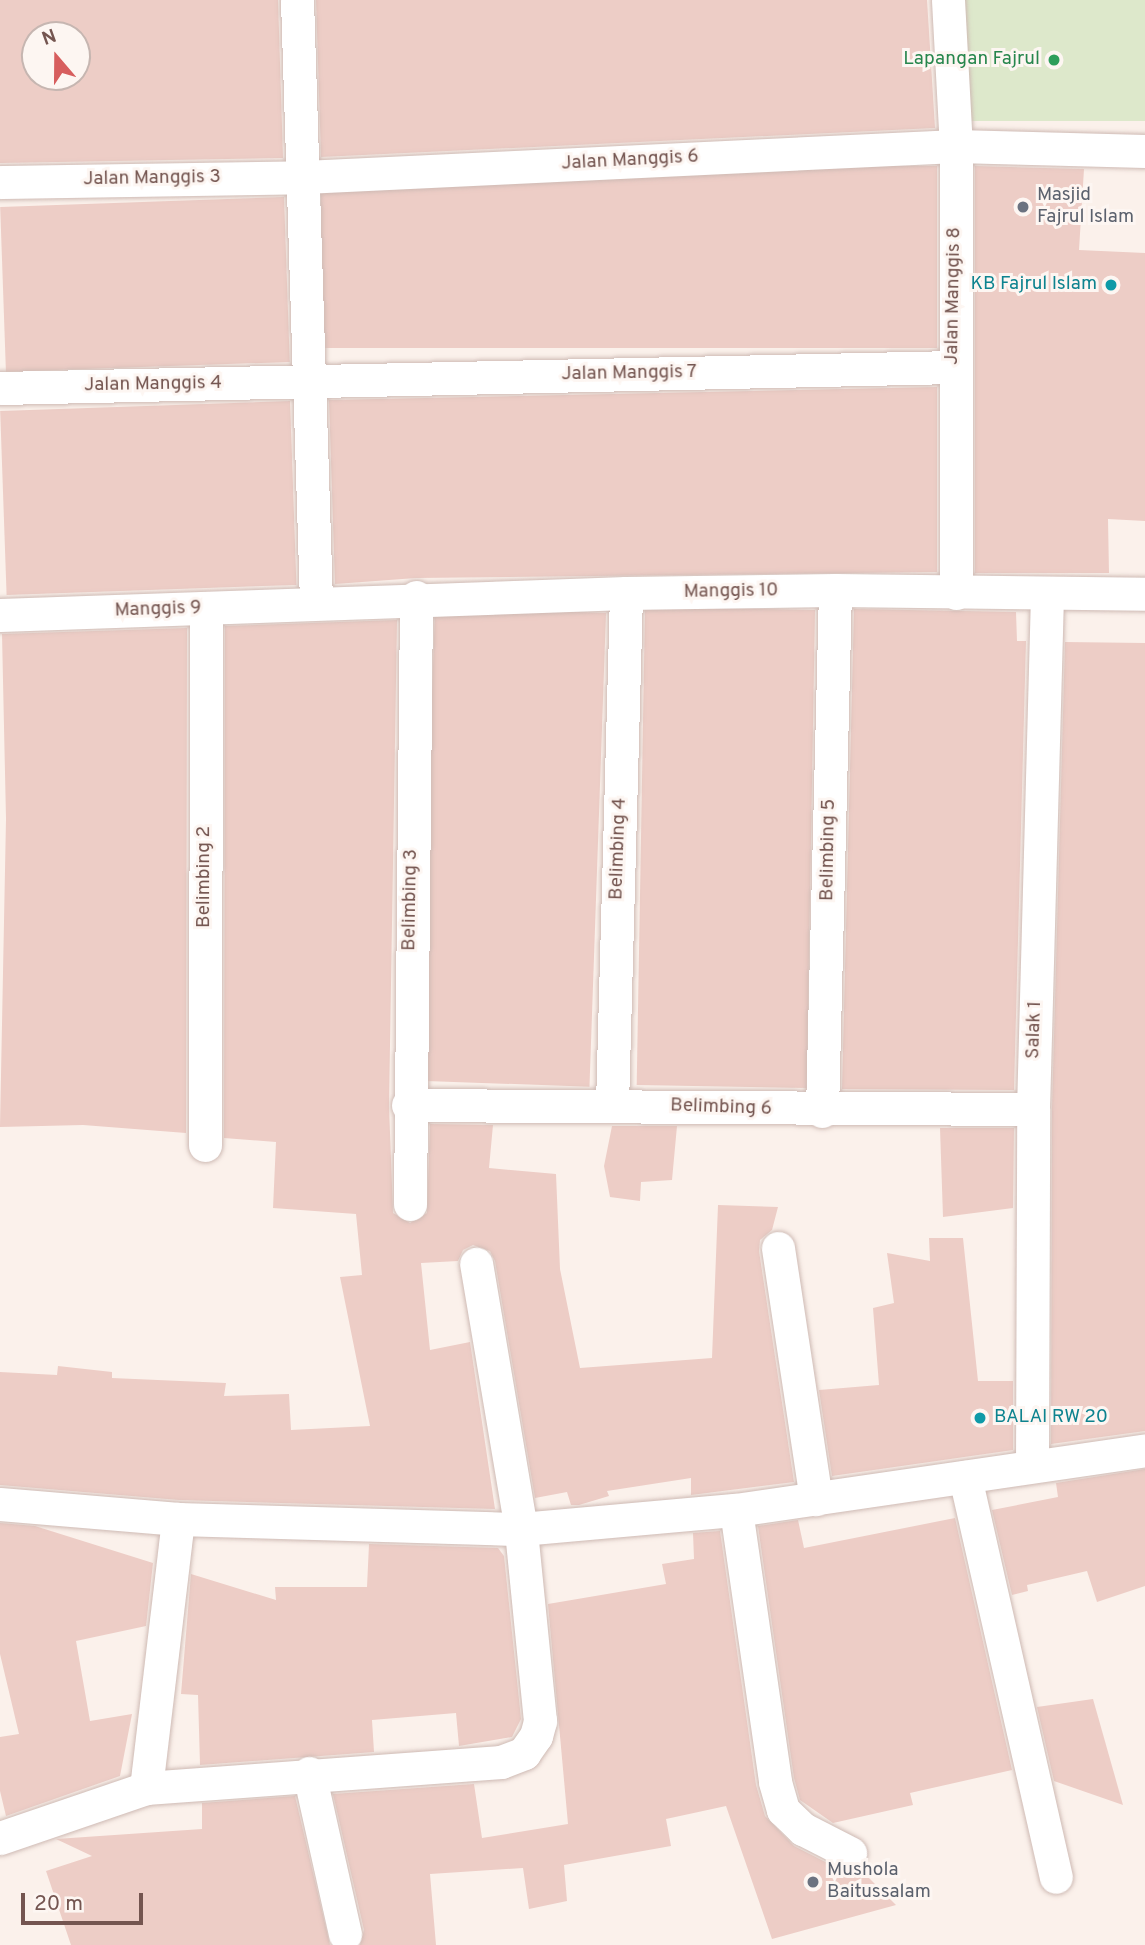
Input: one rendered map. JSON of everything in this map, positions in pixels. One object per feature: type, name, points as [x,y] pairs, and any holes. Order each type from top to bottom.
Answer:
[{"type":"street","points":[[297,0],[304,177],[306,381],[316,602]]},
{"type":"street","name":"Jalan Manggis 8","points":[[948,0],[956,146],[953,367],[956,593]]},
{"type":"street","name":"Jalan Manggis 6","points":[[304,177],[956,146],[1145,151]]},
{"type":"street","name":"Jalan Manggis 3","points":[[0,182],[304,177]]},
{"type":"street","name":"Jalan Manggis 7","points":[[306,381],[953,367]]},
{"type":"street","name":"Jalan Manggis 4","points":[[0,388],[306,381]]},
{"type":"street","name":"Manggis 10","points":[[316,602],[416,597],[835,590],[1047,595],[1145,594]]},
{"type":"street","name":"Belimbing 5","points":[[822,1111],[835,590]]},
{"type":"street","name":"Belimbing 4","points":[[612,1105],[626,593]]},
{"type":"street","name":"Salak 1","points":[[1032,1466],[1033,1109],[1047,595]]},
{"type":"street","name":"Belimbing 3","points":[[410,1203],[408,1105],[416,597]]},
{"type":"street","name":"Manggis 9","points":[[0,615],[316,602]]},
{"type":"street","name":"Belimbing 2","points":[[205,1145],[206,608]]},
{"type":"street","name":"Belimbing 6","points":[[408,1105],[612,1105],[822,1111],[1033,1109]]},
{"type":"street","points":[[778,1248],[816,1499]]},
{"type":"street","points":[[0,1838],[146,1788],[309,1773],[501,1762],[524,1753],[536,1737],[540,1721],[521,1530],[476,1264]]},
{"type":"street","points":[[0,1504],[178,1519],[521,1530],[737,1510],[1145,1450]]},
{"type":"street","points":[[965,1477],[1056,1877]]},
{"type":"street","points":[[737,1510],[775,1782],[783,1811],[803,1829],[850,1853]]},
{"type":"street","points":[[146,1788],[178,1519]]},
{"type":"street","points":[[309,1773],[345,1934]]},
{"type":"green space","name":"Lapangan Fajrul","points":[[964,0],[1145,0],[1145,121],[964,121]]},
{"type":"building","points":[[0,0],[278,0],[283,158],[0,163]]},
{"type":"building","points":[[316,0],[927,0],[935,128],[321,157]]},
{"type":"building","points":[[321,166],[937,166],[937,348],[321,348]]},
{"type":"building","points":[[975,166],[1084,169],[1079,250],[1145,253],[1145,521],[1108,519],[1109,573],[975,573]]},
{"type":"building","points":[[284,197],[290,362],[6,372],[0,207]]},
{"type":"building","points":[[937,387],[937,572],[416,578],[335,584],[329,400]]},
{"type":"building","points":[[290,401],[296,585],[7,595],[0,411]]},
{"type":"building","points":[[435,607],[606,613],[589,1087],[419,1081]]},
{"type":"building","points":[[645,607],[815,610],[807,1088],[637,1085]]},
{"type":"building","points":[[854,609],[1016,612],[1017,641],[1026,641],[1014,1090],[842,1089]]},
{"type":"building","points":[[397,620],[389,1106],[393,1213],[410,1223],[427,1213],[430,1124],[493,1125],[489,1168],[556,1174],[560,1269],[580,1368],[712,1358],[718,1205],[778,1207],[772,1230],[760,1240],[759,1251],[794,1482],[691,1495],[691,1478],[607,1491],[609,1496],[579,1505],[571,1505],[567,1492],[535,1498],[495,1261],[490,1251],[473,1245],[463,1250],[458,1261],[421,1263],[430,1350],[470,1342],[495,1509],[179,1500],[0,1485],[0,1372],[57,1375],[58,1366],[112,1372],[112,1378],[226,1383],[224,1396],[289,1394],[291,1430],[370,1426],[340,1277],[362,1275],[356,1214],[273,1208],[276,1142],[224,1138],[225,626]]},
{"type":"building","points":[[187,628],[186,1133],[83,1125],[0,1127],[6,819],[2,634]]},
{"type":"building","points":[[1065,642],[1145,643],[1145,1431],[1051,1444],[1052,1109]]},
{"type":"building","points":[[612,1126],[677,1126],[672,1180],[641,1182],[640,1201],[610,1197],[604,1166]]},
{"type":"building","points":[[940,1128],[1014,1128],[1013,1208],[943,1217]]},
{"type":"building","points":[[929,1238],[963,1238],[978,1381],[1013,1381],[1013,1450],[832,1476],[819,1390],[879,1385],[873,1308],[894,1303],[887,1253],[930,1261]]},
{"type":"building","points":[[1145,1469],[1145,1586],[1097,1602],[1087,1571],[1027,1585],[1028,1591],[1012,1595],[992,1510],[1058,1497],[1056,1483]]},
{"type":"building","points":[[955,1518],[1012,1770],[910,1793],[913,1805],[833,1823],[800,1800],[794,1778],[758,1526],[798,1520],[804,1548]]},
{"type":"building","points":[[0,1523],[35,1526],[153,1563],[146,1626],[76,1641],[90,1721],[132,1714],[120,1776],[6,1816],[0,1791],[0,1737],[19,1734],[0,1654]]},
{"type":"building","points":[[720,1531],[756,1785],[765,1816],[794,1846],[841,1870],[860,1869],[896,1905],[772,1939],[726,1806],[666,1819],[671,1846],[564,1865],[567,1901],[529,1909],[523,1868],[430,1874],[436,1945],[360,1945],[364,1930],[333,1794],[474,1784],[482,1838],[568,1824],[548,1604],[666,1584],[662,1564],[694,1559],[693,1533]]},
{"type":"building","points":[[369,1544],[498,1548],[504,1556],[521,1719],[512,1737],[459,1746],[456,1713],[372,1720],[374,1752],[200,1765],[198,1695],[181,1694],[191,1574],[276,1600],[275,1587],[367,1587]]},
{"type":"building","points":[[1093,1699],[1123,1805],[1054,1781],[1037,1707]]},
{"type":"building","points":[[295,1796],[330,1945],[71,1945],[46,1871],[92,1856],[56,1839],[202,1829],[202,1803]]},
{"type":"place","name":"Lapangan Fajrul","points":[[1054,60]]},
{"type":"place","name":"Masjid Fajrul Islam","points":[[1023,207]]},
{"type":"place","name":"KB Fajrul Islam","points":[[1111,285]]},
{"type":"place","name":"BALAI RW 20","points":[[980,1418]]},
{"type":"place","name":"Mushola Baitussalam","points":[[813,1882]]}]
